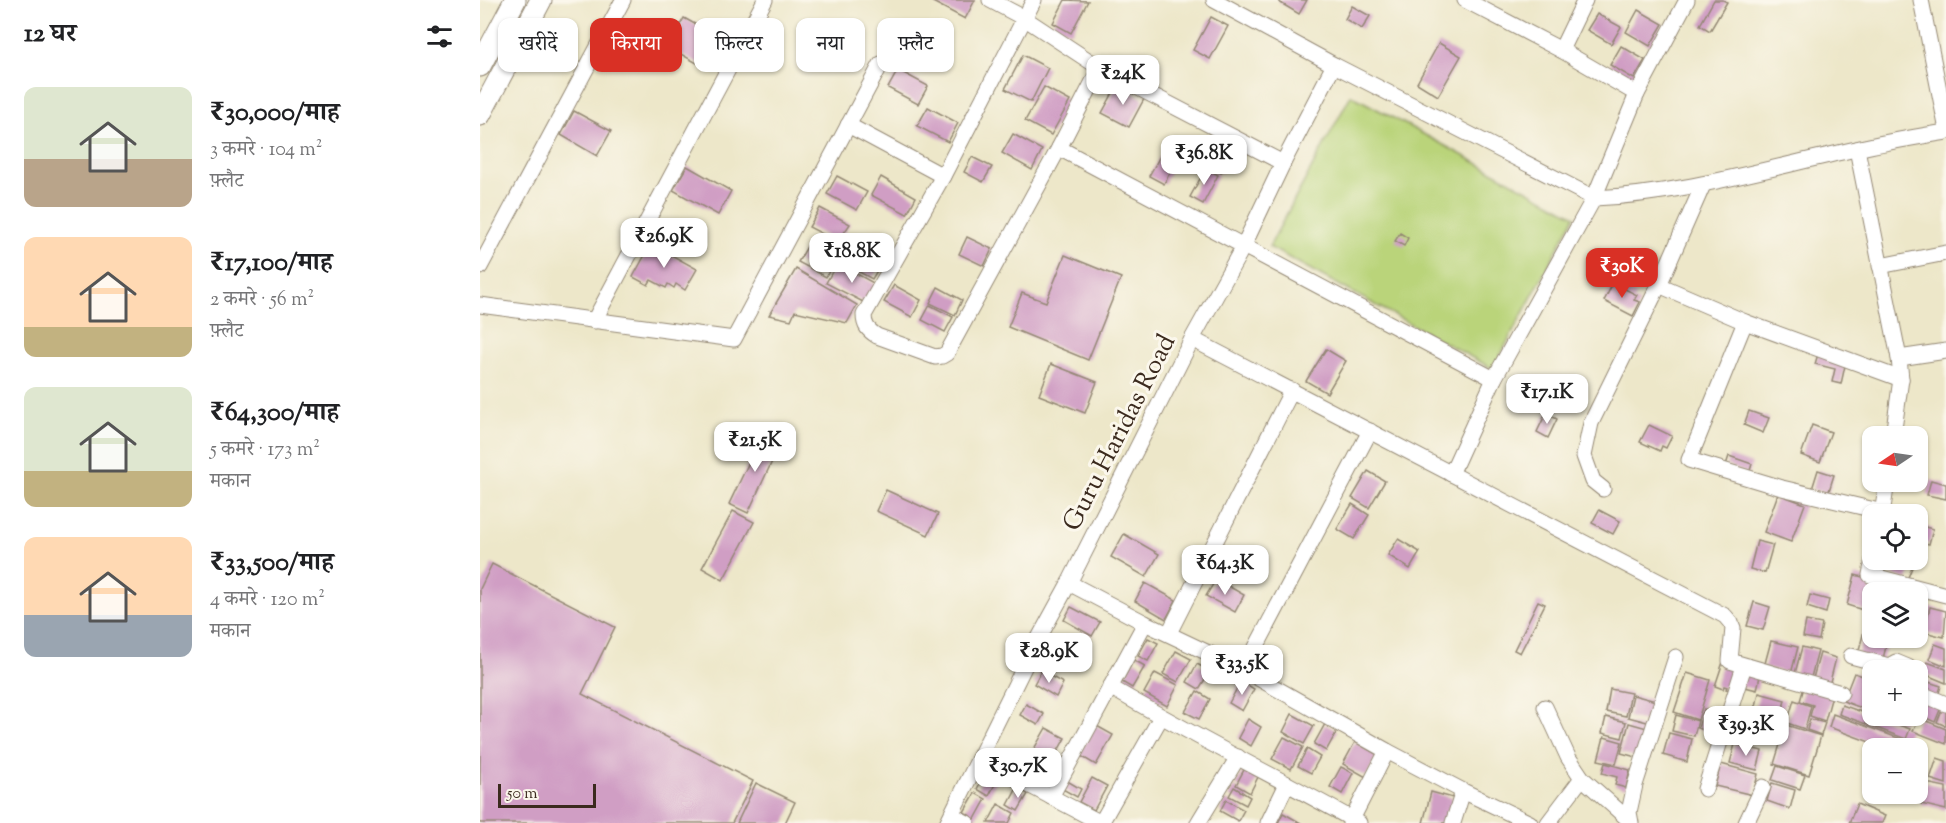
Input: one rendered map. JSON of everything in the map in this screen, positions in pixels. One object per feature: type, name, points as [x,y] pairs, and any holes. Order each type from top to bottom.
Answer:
[{"type":"main road","points":[[482,60],[515,0]]},
{"type":"main road","points":[[480,115],[541,0]]},
{"type":"street","points":[[480,267],[623,0]]},
{"type":"street","points":[[594,321],[765,0]]},
{"type":"street","points":[[990,0],[1024,18],[1100,68],[1283,163]]},
{"type":"street","points":[[1034,0],[943,176],[864,315],[864,325],[877,336],[935,357],[942,357],[947,353],[1100,68]]},
{"type":"street","points":[[1214,0],[1334,65],[1594,198],[1635,196],[1703,185],[1857,149],[1946,132]]},
{"type":"street","points":[[1465,0],[1561,50],[1637,94]]},
{"type":"street","points":[[1561,50],[1585,0]]},
{"type":"street","points":[[1451,474],[1494,379],[1594,198],[1637,94],[1687,0]]},
{"type":"street","points":[[1921,0],[1946,125]]},
{"type":"street","name":"Guru Haridas Road","points":[[950,819],[1034,647],[1069,583],[1192,339],[1243,247],[1334,65]]},
{"type":"street","points":[[480,305],[734,339],[877,71]]},
{"type":"street","points":[[848,125],[943,176]]},
{"type":"street","points":[[1059,148],[1494,379]]},
{"type":"street","points":[[1857,149],[1899,358],[1901,379],[1894,426]]},
{"type":"street","points":[[1603,489],[1593,481],[1584,456],[1591,423],[1659,285],[1703,185]]},
{"type":"street","points":[[1880,266],[1946,253]]},
{"type":"street","points":[[1659,285],[1745,322],[1901,379]]},
{"type":"street","points":[[1745,322],[1689,460],[1782,488],[1862,508]]},
{"type":"street","points":[[1192,339],[1725,616],[1733,628],[1730,661],[1841,693]]},
{"type":"street","points":[[1899,358],[1946,351]]},
{"type":"street","points":[[1169,633],[1292,390]]},
{"type":"street","points":[[1244,670],[1370,431]]},
{"type":"street","points":[[1871,570],[1870,575],[1946,595]]},
{"type":"street","points":[[1069,583],[1145,623],[1244,670],[1463,791],[1500,816],[1530,823]]},
{"type":"street","points":[[1051,797],[1145,623]]},
{"type":"street","points":[[1851,656],[1866,660]]},
{"type":"street","points":[[1630,822],[1630,805],[1635,785],[1676,657]]},
{"type":"street","points":[[1705,789],[1744,666]]},
{"type":"street","points":[[1110,687],[1354,822],[1387,751]]},
{"type":"street","points":[[1928,697],[1946,704]]},
{"type":"street","points":[[1545,707],[1568,757],[1582,778],[1630,822]]},
{"type":"street","points":[[979,759],[1101,823],[1161,717]]},
{"type":"street","points":[[1198,823],[1238,757]]},
{"type":"street","points":[[1548,823],[1582,778]]},
{"type":"street","points":[[1268,823],[1287,784]]},
{"type":"street","points":[[1746,823],[1763,787]]},
{"type":"street","points":[[1452,823],[1463,791]]},
{"type":"street","points":[[950,819],[967,823]]},
{"type":"green space","points":[[1351,95],[1575,216],[1493,369],[1269,247]]},
{"type":"building","points":[[929,0],[975,0],[965,19]]},
{"type":"building","points":[[1065,0],[1088,1],[1071,33],[1053,23]]},
{"type":"building","points":[[1281,0],[1307,0],[1299,14],[1279,2]]},
{"type":"building","points":[[1714,0],[1727,2],[1710,31],[1700,25]]},
{"type":"building","points":[[1352,6],[1370,16],[1362,29],[1345,19]]},
{"type":"building","points":[[1638,10],[1663,24],[1650,46],[1626,32]]},
{"type":"building","points":[[1597,14],[1621,27],[1611,44],[1587,30]]},
{"type":"building","points":[[1211,17],[1228,26],[1210,59],[1193,50]]},
{"type":"building","points":[[684,18],[694,24],[694,61],[682,55],[682,22]]},
{"type":"building","points":[[1439,43],[1461,56],[1438,96],[1417,83]]},
{"type":"building","points":[[1621,46],[1645,60],[1634,79],[1610,65]]},
{"type":"building","points":[[1023,55],[1048,68],[1031,102],[1005,89]]},
{"type":"building","points":[[897,72],[902,72],[928,86],[918,104],[888,88]]},
{"type":"building","points":[[1118,84],[1144,99],[1129,127],[1102,113]]},
{"type":"building","points":[[1044,87],[1070,101],[1051,135],[1025,121]]},
{"type":"building","points":[[928,107],[958,123],[948,142],[917,126]]},
{"type":"building","points":[[574,111],[611,131],[597,156],[561,135]]},
{"type":"building","points":[[1013,134],[1042,150],[1032,170],[1002,153]]},
{"type":"building","points":[[1223,138],[1236,146],[1221,173],[1208,166]]},
{"type":"building","points":[[1164,149],[1178,157],[1164,184],[1149,176]]},
{"type":"building","points":[[972,157],[992,167],[983,182],[964,172]]},
{"type":"building","points":[[687,166],[731,191],[718,215],[673,190]]},
{"type":"building","points":[[1206,168],[1218,175],[1203,204],[1190,197]]},
{"type":"building","points":[[837,176],[867,192],[857,210],[827,194]]},
{"type":"building","points":[[881,177],[916,197],[907,214],[871,195]]},
{"type":"building","points":[[820,208],[850,224],[838,242],[809,227]]},
{"type":"building","points":[[1400,233],[1408,238],[1404,246],[1395,241]]},
{"type":"building","points":[[967,237],[992,249],[984,266],[959,254]]},
{"type":"building","points":[[651,244],[697,269],[685,290],[676,284],[674,288],[668,284],[666,288],[651,280],[648,285],[633,277]]},
{"type":"building","points":[[808,245],[835,260],[826,277],[798,262]]},
{"type":"building","points":[[850,246],[876,260],[872,266],[878,269],[872,279],[841,262]]},
{"type":"building","points":[[1065,255],[1121,278],[1088,360],[1008,327],[1022,293],[1046,302]]},
{"type":"building","points":[[837,263],[877,285],[867,304],[826,283]]},
{"type":"building","points":[[796,269],[857,305],[847,323],[795,311],[791,320],[769,315]]},
{"type":"building","points":[[1613,283],[1637,295],[1634,300],[1640,302],[1633,316],[1604,301]]},
{"type":"building","points":[[894,285],[921,300],[912,317],[884,302]]},
{"type":"building","points":[[938,287],[962,300],[955,315],[930,303]]},
{"type":"building","points":[[930,305],[953,317],[945,332],[922,320]]},
{"type":"building","points":[[1326,349],[1346,361],[1327,393],[1306,381]]},
{"type":"building","points":[[1818,354],[1846,361],[1841,384],[1832,382],[1835,369],[1815,364]]},
{"type":"building","points":[[1051,364],[1097,382],[1085,413],[1039,395]]},
{"type":"building","points":[[1749,411],[1769,418],[1763,433],[1744,425]]},
{"type":"building","points":[[1546,413],[1557,419],[1548,438],[1537,432]]},
{"type":"building","points":[[1649,425],[1672,436],[1666,448],[1662,446],[1660,451],[1640,442]]},
{"type":"building","points":[[1812,425],[1831,432],[1820,462],[1801,455]]},
{"type":"building","points":[[763,433],[781,442],[748,513],[729,504]]},
{"type":"building","points":[[1729,456],[1752,464],[1749,474],[1726,465]]},
{"type":"building","points":[[1818,470],[1834,475],[1828,494],[1812,489]]},
{"type":"building","points":[[1368,471],[1385,481],[1369,508],[1352,498]]},
{"type":"building","points":[[1931,480],[1946,484],[1946,499],[1927,495]]},
{"type":"building","points":[[886,490],[938,514],[928,535],[876,511]]},
{"type":"building","points":[[1778,494],[1805,504],[1791,542],[1764,532]]},
{"type":"building","points":[[1352,504],[1369,515],[1354,539],[1337,529]]},
{"type":"building","points":[[1599,510],[1620,521],[1613,534],[1592,523]]},
{"type":"building","points":[[733,511],[754,522],[723,580],[702,568]]},
{"type":"building","points":[[1928,528],[1933,529],[1928,544]]},
{"type":"building","points":[[1124,534],[1159,554],[1146,577],[1111,557]]},
{"type":"building","points":[[1398,539],[1420,552],[1410,569],[1388,555]]},
{"type":"building","points":[[1757,541],[1773,545],[1765,573],[1750,569]]},
{"type":"building","points":[[492,564],[615,627],[582,694],[753,781],[732,823],[480,823],[480,589]]},
{"type":"building","points":[[1884,570],[1911,570],[1907,580]]},
{"type":"building","points":[[1855,575],[1874,580],[1873,582],[1862,582],[1862,610],[1847,605]]},
{"type":"building","points":[[1216,579],[1244,595],[1235,612],[1206,596]]},
{"type":"building","points":[[1145,583],[1176,600],[1166,619],[1135,601]]},
{"type":"building","points":[[1810,595],[1829,600],[1826,613],[1807,607]]},
{"type":"building","points":[[1538,601],[1545,604],[1520,653],[1514,650]]},
{"type":"building","points":[[1754,602],[1770,607],[1763,630],[1747,626]]},
{"type":"building","points":[[1071,607],[1100,622],[1092,636],[1064,620]]},
{"type":"building","points":[[1930,607],[1946,611],[1944,637],[1928,633]]},
{"type":"building","points":[[1806,621],[1822,624],[1819,640],[1803,637]]},
{"type":"building","points":[[1148,638],[1158,643],[1148,661],[1138,656]]},
{"type":"building","points":[[1862,638],[1862,648],[1886,648],[1883,660],[1857,657]]},
{"type":"building","points":[[1771,641],[1798,647],[1791,674],[1764,667]]},
{"type":"building","points":[[1935,644],[1946,648],[1946,666],[1929,659]]},
{"type":"building","points":[[1802,647],[1818,651],[1810,681],[1794,677]]},
{"type":"building","points":[[1176,651],[1191,659],[1178,682],[1163,674]]},
{"type":"building","points":[[1820,653],[1836,658],[1829,686],[1812,682]]},
{"type":"building","points":[[1134,660],[1145,666],[1132,688],[1122,682]]},
{"type":"building","points":[[1723,662],[1741,668],[1734,691],[1724,686],[1723,689],[1715,686]]},
{"type":"building","points":[[1928,662],[1946,669],[1946,683],[1928,676]]},
{"type":"building","points":[[1197,664],[1210,671],[1199,689],[1187,682]]},
{"type":"building","points":[[1746,667],[1761,671],[1757,690],[1741,686]]},
{"type":"building","points":[[1041,671],[1063,683],[1056,697],[1034,684]]},
{"type":"building","points":[[1155,673],[1178,685],[1167,706],[1144,693]]},
{"type":"building","points":[[1687,673],[1710,680],[1698,720],[1674,712]]},
{"type":"building","points":[[1854,673],[1862,676],[1862,708],[1843,701]]},
{"type":"building","points":[[1241,681],[1254,689],[1242,711],[1229,703]]},
{"type":"building","points":[[1928,682],[1941,686],[1937,699],[1928,695]]},
{"type":"building","points":[[1805,684],[1833,692],[1825,721],[1810,716],[1813,705],[1800,701]]},
{"type":"building","points":[[1610,689],[1631,693],[1626,716],[1606,712]]},
{"type":"building","points":[[1197,691],[1210,699],[1199,719],[1185,712]]},
{"type":"building","points":[[1759,693],[1785,700],[1781,717],[1755,710]]},
{"type":"building","points":[[1633,695],[1656,701],[1651,723],[1628,717]]},
{"type":"building","points":[[1928,699],[1942,705],[1935,722],[1928,719]]},
{"type":"building","points":[[1794,700],[1811,706],[1805,729],[1787,723]]},
{"type":"building","points":[[1026,704],[1044,714],[1038,725],[1020,715]]},
{"type":"building","points":[[1842,705],[1862,712],[1862,723],[1839,714]]},
{"type":"building","points":[[1944,705],[1946,706],[1946,726],[1937,722]]},
{"type":"building","points":[[1704,709],[1722,715],[1715,734],[1698,728]]},
{"type":"building","points":[[1292,714],[1314,726],[1304,744],[1283,732]]},
{"type":"building","points":[[1833,714],[1898,738],[1862,739],[1829,727]]},
{"type":"building","points":[[1676,715],[1698,721],[1694,736],[1672,731]]},
{"type":"building","points":[[1606,717],[1626,722],[1622,738],[1602,733]]},
{"type":"building","points":[[1248,719],[1261,727],[1251,746],[1238,738]]},
{"type":"building","points":[[1810,719],[1825,723],[1821,735],[1807,730]]},
{"type":"building","points":[[1928,722],[1946,729],[1946,744],[1913,731],[1915,726],[1928,726]]},
{"type":"building","points":[[1629,723],[1647,728],[1640,758],[1621,753]]},
{"type":"building","points":[[1325,724],[1337,731],[1326,751],[1314,744]]},
{"type":"building","points":[[1095,725],[1113,735],[1096,765],[1079,755]]},
{"type":"building","points":[[1786,725],[1821,736],[1809,775],[1774,764]]},
{"type":"building","points":[[1871,726],[1902,726],[1910,729],[1906,738]]},
{"type":"building","points":[[1046,728],[1065,738],[1053,760],[1034,749]]},
{"type":"building","points":[[1669,733],[1692,739],[1687,762],[1663,755]]},
{"type":"building","points":[[1284,737],[1303,747],[1291,769],[1272,759]]},
{"type":"building","points":[[1604,737],[1622,742],[1616,764],[1598,760]]},
{"type":"building","points":[[1355,742],[1378,755],[1366,777],[1343,764]]},
{"type":"building","points":[[1735,744],[1762,751],[1757,770],[1730,763]]},
{"type":"building","points":[[1307,749],[1320,757],[1311,773],[1298,766]]},
{"type":"building","points":[[1027,754],[1049,766],[1042,778],[1020,766]]},
{"type":"building","points":[[1937,758],[1946,761],[1946,784],[1930,779]]},
{"type":"building","points":[[1605,763],[1630,770],[1626,788],[1615,785],[1617,777],[1602,773]]},
{"type":"building","points":[[1721,764],[1758,774],[1753,795],[1715,786]]},
{"type":"building","points":[[1777,766],[1805,775],[1800,789],[1772,780]]},
{"type":"building","points":[[1341,767],[1353,773],[1342,794],[1330,787]]},
{"type":"building","points":[[1245,768],[1259,775],[1250,793],[1236,785]]},
{"type":"building","points":[[986,772],[998,778],[989,796],[977,789]]},
{"type":"building","points":[[1092,778],[1107,786],[1094,810],[1079,802]]},
{"type":"building","points":[[1064,779],[1081,789],[1077,797],[1059,787]]},
{"type":"building","points":[[756,783],[795,802],[785,823],[737,823]]},
{"type":"building","points":[[1772,783],[1795,790],[1790,809],[1767,801]]},
{"type":"building","points":[[1928,783],[1946,787],[1946,810],[1921,804],[1928,804]]},
{"type":"building","points":[[1234,787],[1250,797],[1246,805],[1229,796]]},
{"type":"building","points":[[1017,788],[1028,794],[1018,811],[1008,805]]},
{"type":"building","points":[[1431,792],[1453,798],[1446,823],[1423,823]]},
{"type":"building","points":[[975,793],[986,799],[975,819],[964,812]]},
{"type":"building","points":[[1226,800],[1244,810],[1238,821],[1220,811]]},
{"type":"building","points":[[998,804],[1014,813],[1009,823],[988,823]]},
{"type":"building","points":[[1857,804],[1885,816],[1882,823],[1849,823]]},
{"type":"building","points":[[1283,813],[1301,823],[1278,823]]}]
